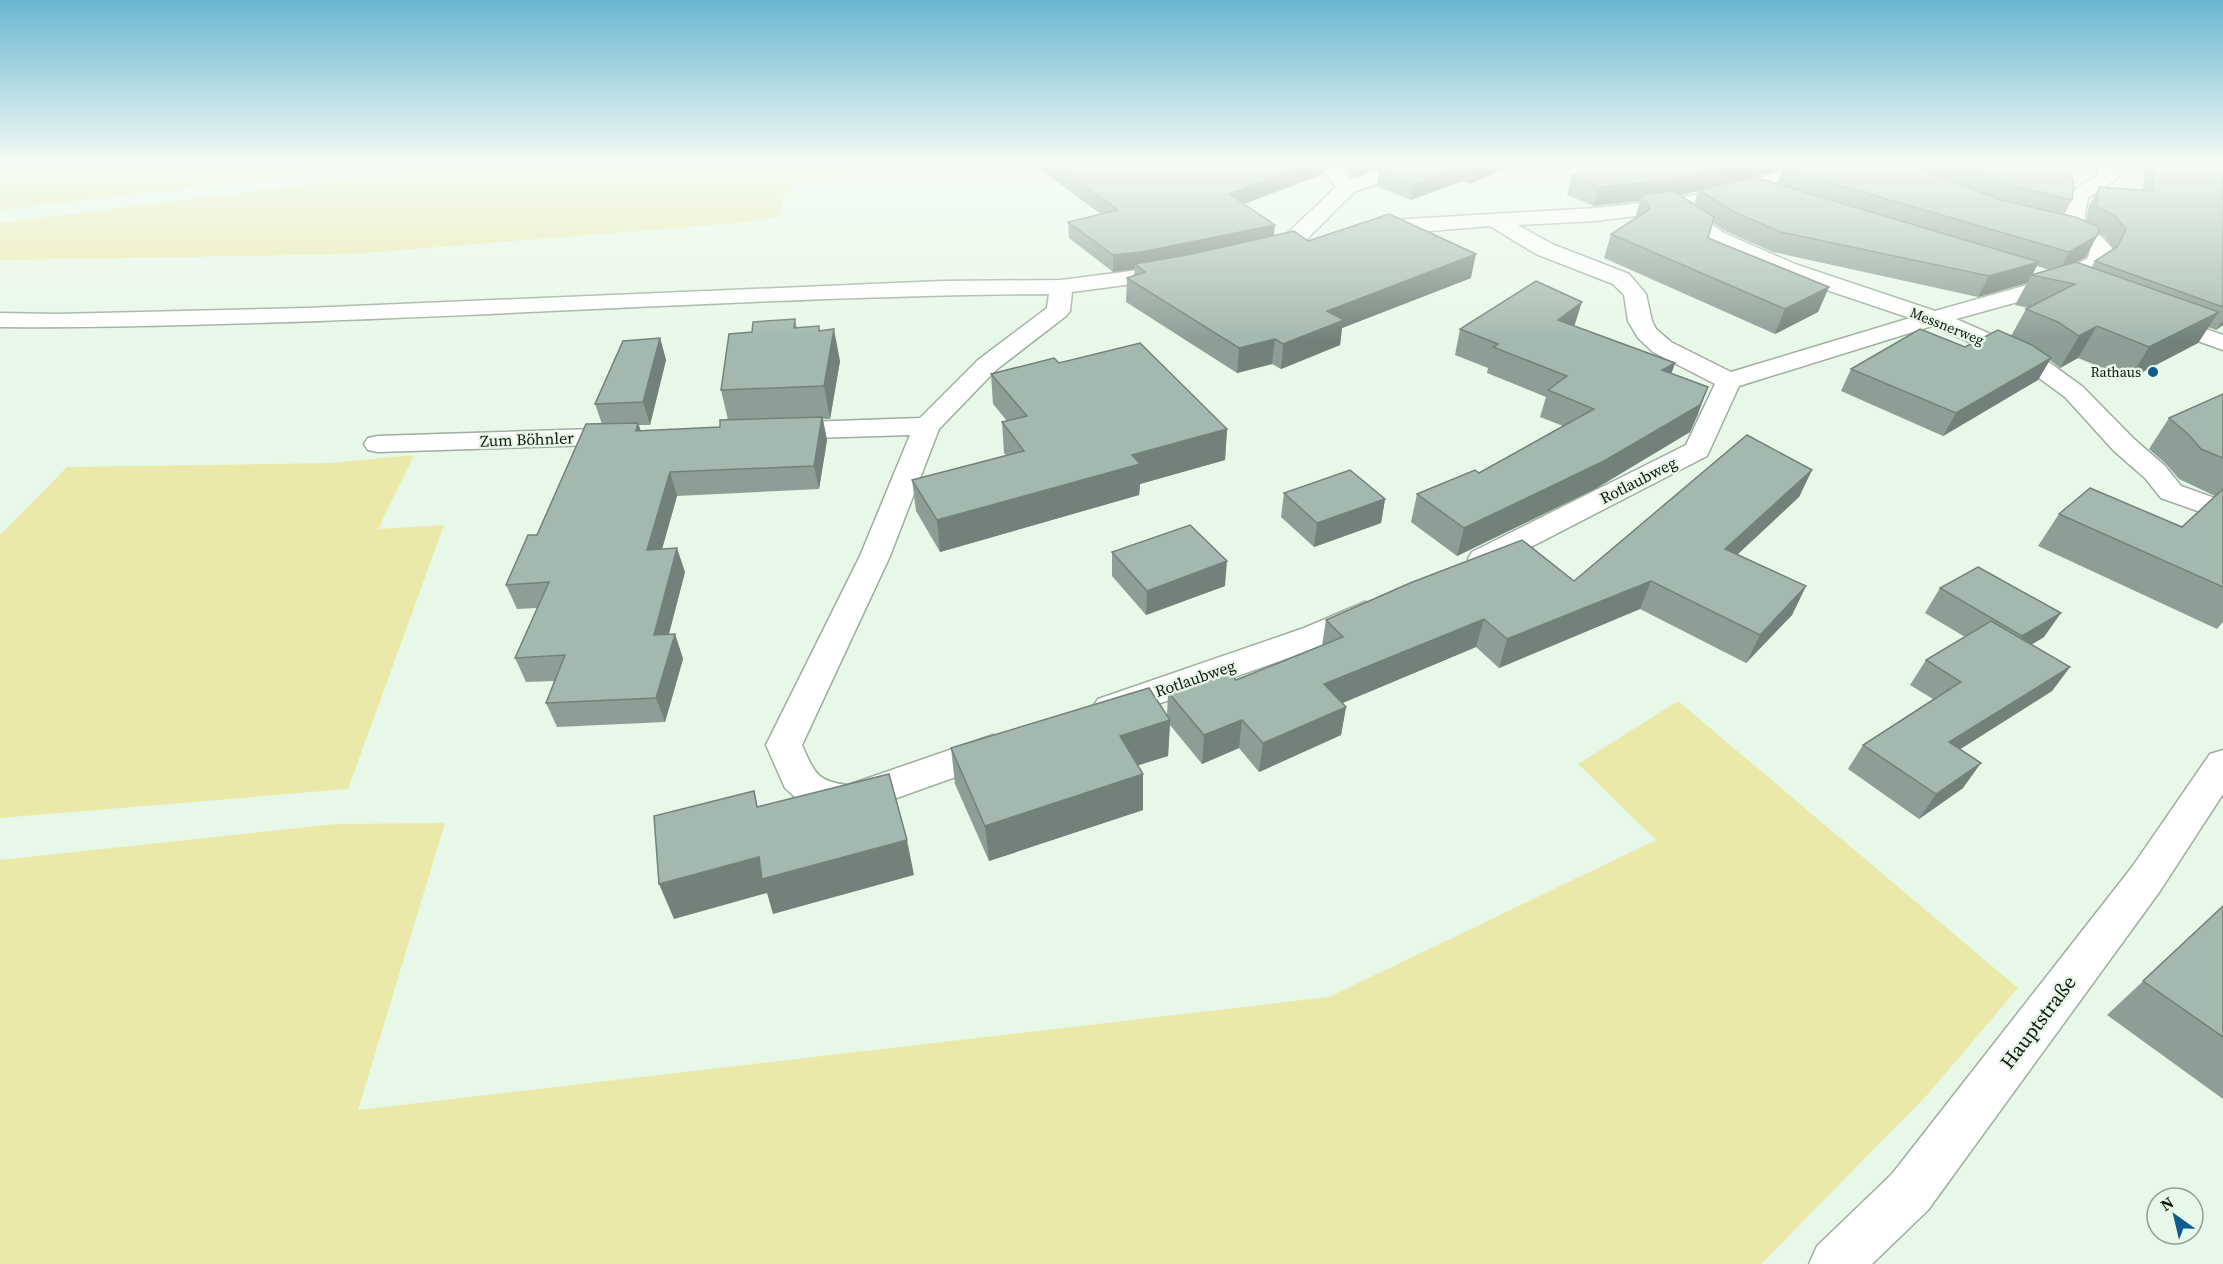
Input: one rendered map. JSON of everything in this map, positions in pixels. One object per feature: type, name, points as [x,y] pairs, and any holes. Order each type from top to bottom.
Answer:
[{"type":"street","points":[[1286,247],[1312,222]]},
{"type":"street","points":[[1348,234],[1401,225],[1458,222]]},
{"type":"street","points":[[1499,222],[1544,249],[1621,279],[1635,294],[1640,321],[1646,333],[1662,347],[1729,381],[1933,318],[2071,287],[2098,261],[2101,248],[2094,240],[2072,230],[2051,225]]},
{"type":"street","name":"Messnerweg","points":[[1694,222],[1717,237],[1787,269],[1933,318],[2030,360],[2074,392],[2124,445],[2155,472],[2171,492],[2223,511]]},
{"type":"street","points":[[2072,230],[2073,222]]},
{"type":"street","points":[[1265,252],[1328,238]]},
{"type":"street","points":[[0,320],[57,321],[307,315],[942,288],[1062,287],[1141,278],[1190,269]]},
{"type":"street","points":[[2029,273],[2071,287]]},
{"type":"street","points":[[1016,741],[849,800],[819,797],[798,778],[784,746],[875,556],[927,426],[987,365],[1058,311],[1062,287]]},
{"type":"street","points":[[2136,310],[2223,343]]},
{"type":"street","name":"Rotlaubweg","points":[[1463,568],[1516,544],[1697,450],[1729,381]]},
{"type":"street","points":[[760,431],[927,426]]},
{"type":"street","name":"Zum Böhnler","points":[[378,444],[652,435]]},
{"type":"street","name":"Rotlaubweg","points":[[1082,718],[1316,636],[1389,602]]},
{"type":"street","name":"Hauptstraße","points":[[1835,1264],[1910,1192],[2146,879],[2223,764]]},
{"type":"shaded area","points":[[748,222],[353,254],[0,260],[0,223]]},
{"type":"shaded area","points":[[414,455],[378,529],[444,525],[348,789],[0,818],[0,535],[67,467],[331,463]]},
{"type":"shaded area","points":[[1678,701],[2018,988],[1928,1094],[1761,1264],[0,1264],[0,860],[336,824],[445,823],[358,1110],[1329,997],[1656,840],[1578,764]]},
{"type":"building","points":[[1068,222],[1271,222],[1275,225],[1141,252],[1113,255]]},
{"type":"building","points":[[1365,222],[1406,222],[1476,254],[1327,311],[1344,320],[1283,344],[1275,339],[1239,348],[1127,278],[1145,272],[1135,264],[1294,231],[1308,241]]},
{"type":"building","points":[[1630,222],[1713,222],[1708,238],[1829,287],[1785,309],[1611,234]]},
{"type":"building","points":[[1758,222],[1905,222],[2039,262],[1989,276],[1781,232]]},
{"type":"building","points":[[1966,222],[2087,222],[2097,226],[2099,229],[2097,236],[2069,252]]},
{"type":"building","points":[[2120,222],[2223,222],[2223,307],[2095,261],[2117,247],[2126,229]]},
{"type":"building","points":[[2076,262],[2219,312],[2149,347],[2097,326],[2079,336],[2058,322],[2026,309],[2075,284],[2031,275]]},
{"type":"building","points":[[1536,281],[1582,302],[1558,320],[1675,363],[1662,370],[1708,387],[1700,405],[1604,461],[1464,528],[1417,494],[1475,470],[1479,473],[1594,409],[1548,390],[1567,376],[1493,347],[1498,344],[1460,329]]},
{"type":"building","points":[[795,319],[794,328],[819,326],[819,331],[834,329],[824,386],[721,390],[729,334],[752,332],[753,322]]},
{"type":"building","points":[[1920,329],[1965,347],[1998,330],[2032,345],[2051,358],[1956,413],[1851,369]]},
{"type":"building","points":[[660,338],[643,402],[595,404],[623,341]]},
{"type":"building","points":[[1140,343],[1227,429],[1132,455],[1140,464],[937,520],[912,480],[1024,451],[1002,422],[1027,416],[991,374],[1054,358],[1059,363]]},
{"type":"building","points":[[2223,394],[2223,458],[2201,449],[2169,418]]},
{"type":"building","points":[[822,417],[814,466],[670,472],[647,550],[677,548],[654,635],[675,634],[656,698],[546,703],[565,655],[515,658],[549,582],[506,585],[528,535],[537,535],[586,424],[638,423],[636,431],[720,427],[720,420]]},
{"type":"building","points":[[1747,435],[1812,470],[1725,549],[1806,586],[1760,635],[1651,581],[1507,639],[1484,619],[1324,684],[1346,707],[1263,743],[1242,720],[1204,735],[1168,692],[1226,669],[1236,680],[1343,637],[1326,620],[1410,583],[1522,540],[1574,581]]},
{"type":"building","points":[[1350,470],[1385,499],[1317,523],[1284,493]]},
{"type":"building","points":[[2090,488],[2182,527],[2223,489],[2223,587],[2059,514]]},
{"type":"building","points":[[1190,525],[1227,561],[1147,591],[1112,552]]},
{"type":"building","points":[[1978,567],[2061,613],[2022,636],[1940,588]]},
{"type":"building","points":[[1991,621],[2070,667],[1949,742],[1981,763],[1936,794],[1863,745],[1961,682],[1926,660]]},
{"type":"building","points":[[1149,688],[1170,720],[1120,736],[1143,774],[985,826],[951,748]]},
{"type":"building","points":[[889,774],[907,840],[762,879],[759,857],[659,884],[654,816],[754,791],[757,807]]},
{"type":"building","points":[[2223,906],[2223,1037],[2143,981]]},
{"type":"place","name":"Rathaus","points":[[2153,372]]}]
